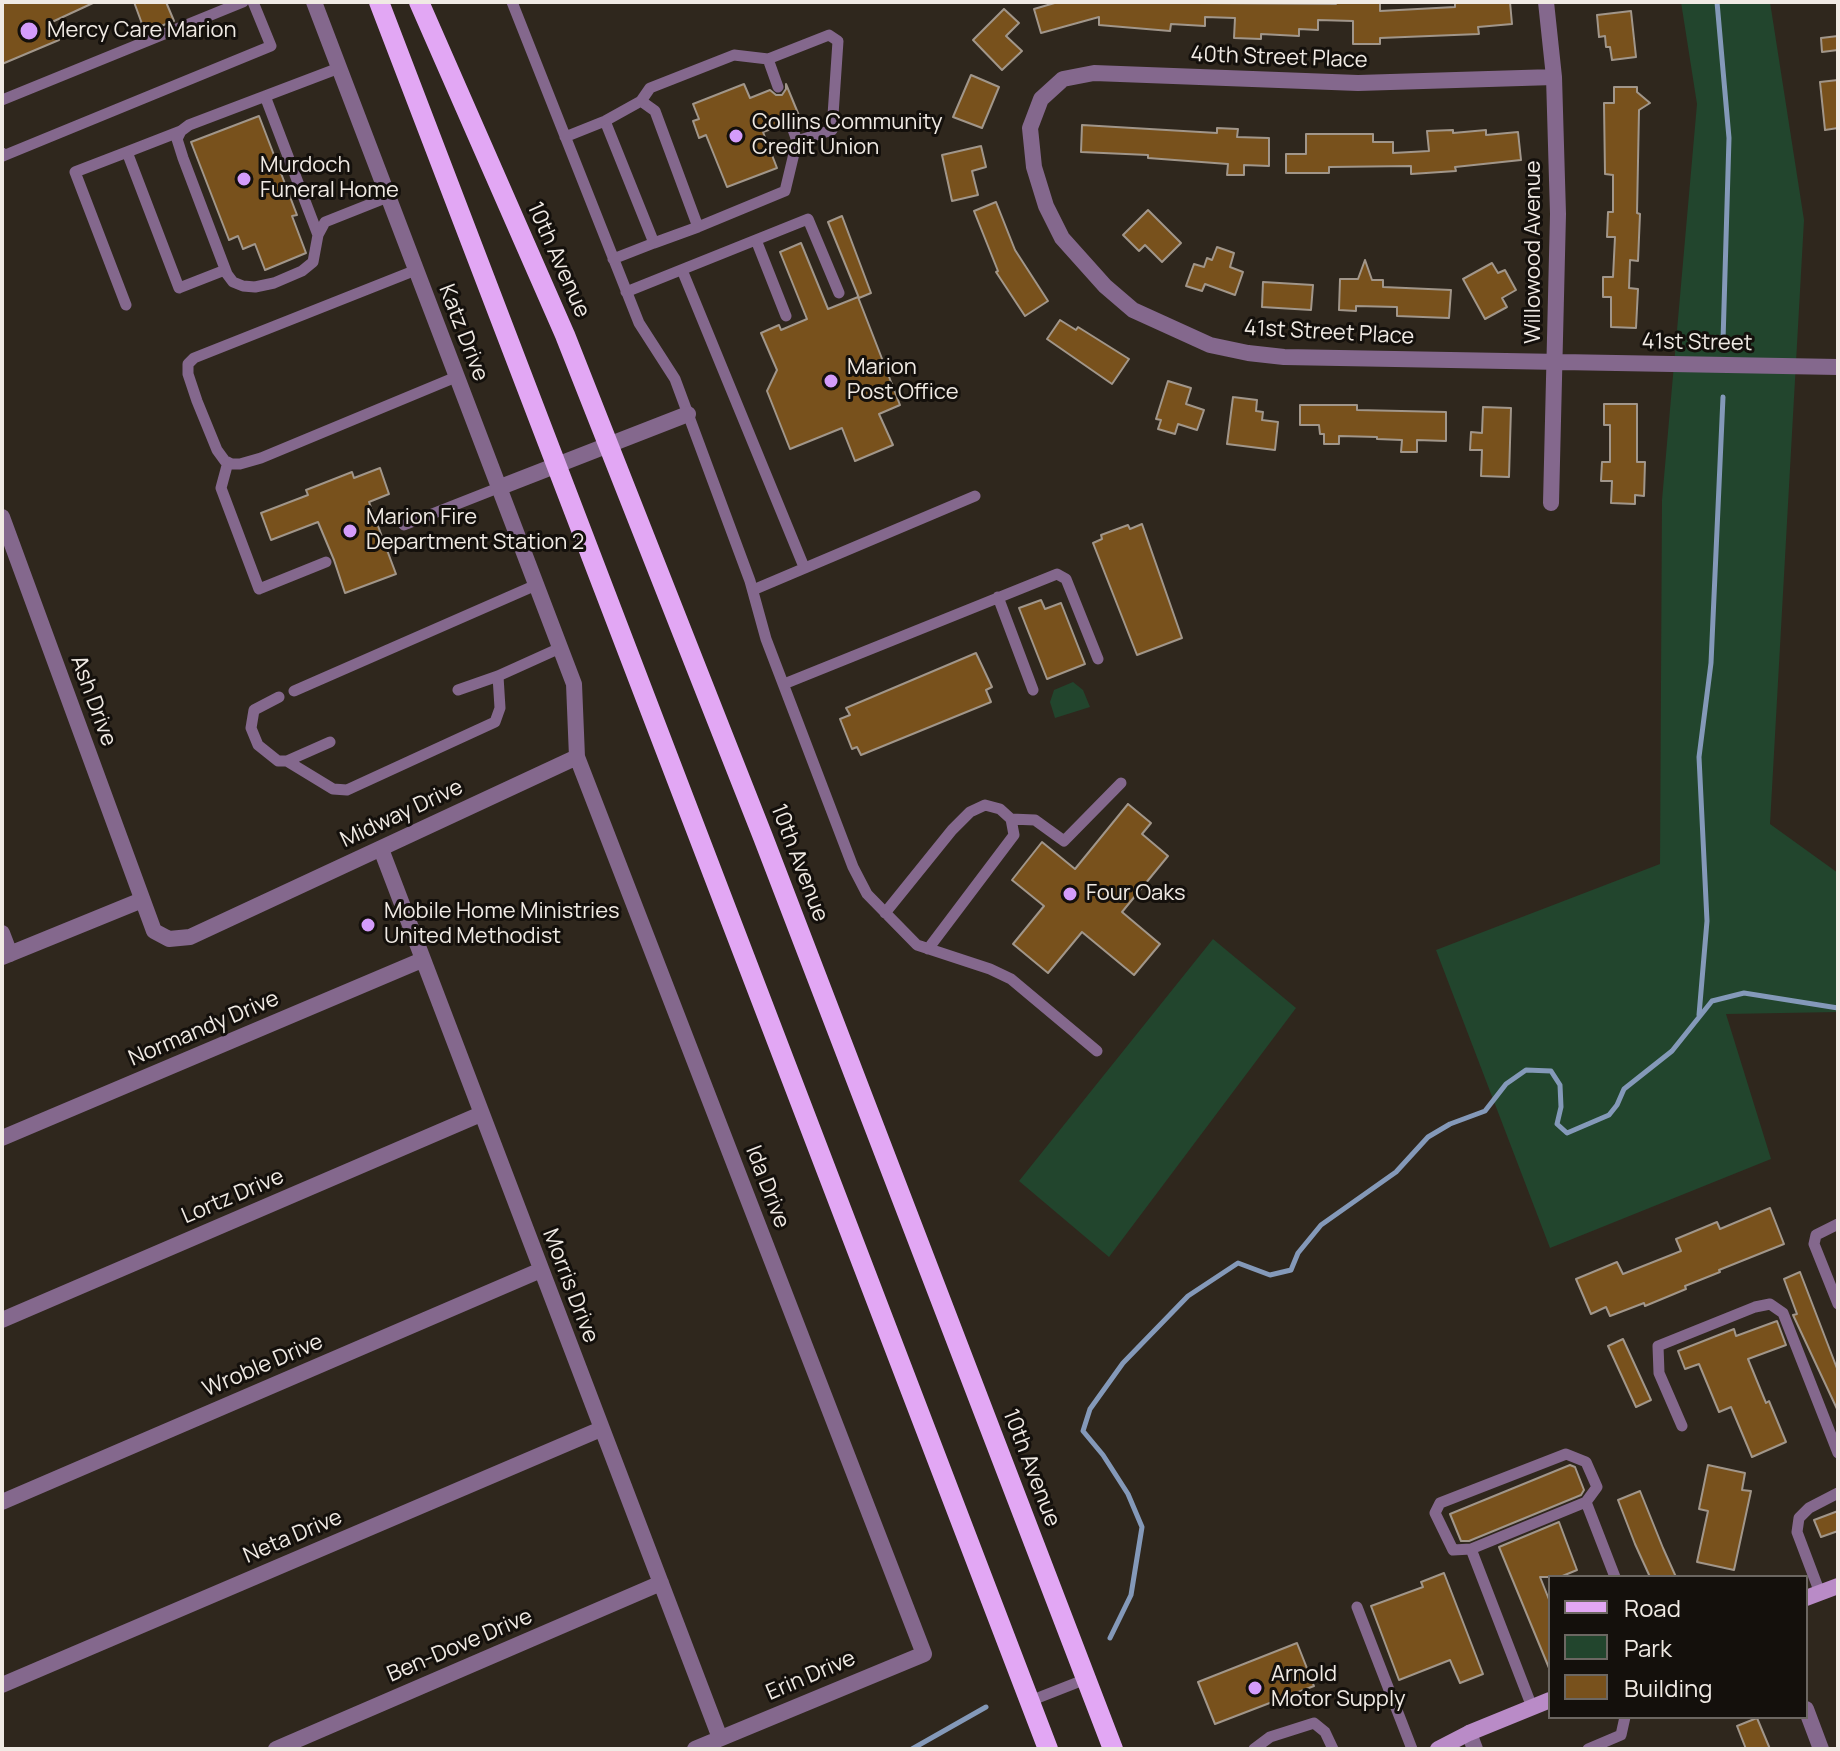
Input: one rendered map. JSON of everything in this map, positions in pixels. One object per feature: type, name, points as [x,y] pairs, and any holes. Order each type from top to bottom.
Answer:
[{"type":"main road","points":[[379,2],[1048,1749]]},
{"type":"main road","name":"10th Avenue","points":[[419,2],[565,335],[769,852],[1113,1749]]},
{"type":"street","name":"Katz Drive","points":[[314,2],[498,488]]},
{"type":"street","name":"Willowood Avenue","points":[[1546,2],[1554,77],[1558,214],[1551,503]]},
{"type":"street","name":"40th Street Place","points":[[1030,128],[1041,99],[1063,79],[1094,73],[1358,83],[1554,77]]},
{"type":"street","name":"41st Street Place","points":[[1030,128],[1034,167],[1046,206],[1062,238],[1105,286],[1133,310],[1172,330],[1210,345],[1284,357],[1556,363]]},
{"type":"street","name":"41st Street","points":[[1556,363],[1838,367]]},
{"type":"street","points":[[577,757],[574,684],[498,488],[688,414]]},
{"type":"street","name":"Ash Drive","points":[[2,517],[142,900]]},
{"type":"street","name":"Midway Drive","points":[[142,900],[154,931],[169,939],[190,937],[577,757]]},
{"type":"street","name":"Ida Drive","points":[[577,757],[916,1634]]},
{"type":"street","name":"Morris Drive","points":[[381,849],[720,1738]]},
{"type":"street","points":[[2,933],[6,956],[142,900]]},
{"type":"street","name":"Normandy Drive","points":[[2,1138],[422,960]]},
{"type":"street","name":"Lortz Drive","points":[[2,1320],[481,1114]]},
{"type":"street","name":"Wroble Drive","points":[[2,1502],[541,1270]]},
{"type":"street","name":"Neta Drive","points":[[2,1685],[601,1429]]},
{"type":"street","name":"Ben-Dove Drive","points":[[276,1749],[661,1583]]},
{"type":"street","points":[[1813,1595],[1838,1586]]},
{"type":"street","name":"Erin Drive","points":[[695,1749],[924,1654],[916,1634]]},
{"type":"street","points":[[1438,1749],[1472,1741],[1548,1701]]},
{"type":"street","points":[[1808,1714],[1821,1749]]},
{"type":"lane","points":[[2,100],[243,2]]},
{"type":"lane","points":[[2,153],[3,156],[271,46],[253,2]]},
{"type":"lane","points":[[512,2],[626,292],[654,350],[675,379],[753,590],[766,639],[853,867],[867,894],[917,945],[1011,979],[1097,1051]]},
{"type":"lane","points":[[565,137],[605,121],[641,101],[650,88],[734,55],[768,59],[829,35],[838,41],[832,130],[797,141]]},
{"type":"lane","points":[[768,59],[778,87]]},
{"type":"lane","points":[[126,305],[75,172],[339,68]]},
{"type":"lane","points":[[265,96],[318,235]]},
{"type":"lane","points":[[641,101],[655,111],[698,227]]},
{"type":"lane","points":[[605,121],[654,243]]},
{"type":"lane","points":[[613,259],[785,191],[797,141],[790,121]]},
{"type":"lane","points":[[181,131],[177,139],[225,270],[233,282],[243,286],[274,283],[309,268],[325,222],[388,197]]},
{"type":"lane","points":[[127,152],[179,288],[225,270]]},
{"type":"lane","points":[[626,292],[808,219],[839,293]]},
{"type":"lane","points":[[756,240],[786,316]]},
{"type":"lane","points":[[416,270],[194,358],[188,364],[188,374],[217,450],[228,462],[240,464],[456,377]]},
{"type":"lane","points":[[682,270],[804,567]]},
{"type":"lane","points":[[228,462],[221,488],[259,589],[326,562]]},
{"type":"lane","points":[[404,525],[498,488]]},
{"type":"lane","points":[[753,590],[975,496]]},
{"type":"lane","points":[[784,684],[1057,574],[1066,579],[1098,659]]},
{"type":"lane","points":[[294,691],[536,585]]},
{"type":"lane","points":[[998,597],[1033,690]]},
{"type":"lane","points":[[458,690],[560,648]]},
{"type":"lane","points":[[287,761],[333,789],[347,790],[495,722],[500,708],[498,676]]},
{"type":"lane","points":[[279,697],[254,710],[251,728],[258,745],[278,761],[287,761],[330,742]]},
{"type":"lane","points":[[1011,819],[1035,820],[1064,841],[1121,783]]},
{"type":"lane","points":[[885,913],[970,812],[985,805],[1000,809],[1011,819],[1014,835],[928,949]]},
{"type":"lane","points":[[1838,1224],[1816,1235],[1814,1244],[1838,1304]]},
{"type":"lane","points":[[1682,1426],[1659,1373],[1658,1346],[1755,1307],[1770,1304],[1783,1313],[1838,1453]]},
{"type":"lane","points":[[1566,1454],[1586,1462],[1597,1487],[1586,1502],[1471,1549],[1453,1550],[1435,1513],[1440,1503],[1566,1454]]},
{"type":"lane","points":[[1808,1575],[1797,1532],[1799,1518],[1809,1508],[1838,1493]]},
{"type":"lane","points":[[1586,1502],[1614,1575]]},
{"type":"lane","points":[[1471,1549],[1532,1707]]},
{"type":"lane","points":[[1808,1575],[1813,1595]]},
{"type":"lane","points":[[1357,1607],[1412,1749]]},
{"type":"lane","points":[[1030,1701],[1086,1679]]},
{"type":"lane","points":[[1588,1749],[1621,1735],[1625,1719]]},
{"type":"lane","points":[[1254,1749],[1270,1737],[1314,1723],[1325,1732],[1333,1749]]},
{"type":"green space","points":[[1681,2],[1770,2],[1804,220],[1770,824],[1838,873],[1838,1012],[1726,1014],[1771,1159],[1550,1248],[1436,950],[1660,864],[1662,500],[1697,104]]},
{"type":"green space","points":[[1073,682],[1083,690],[1090,707],[1055,718],[1050,702],[1054,690]]},
{"type":"green space","points":[[1213,939],[1296,1008],[1109,1257],[1019,1181]]},
{"type":"building","name":"Mercy Care Marion","points":[[2,2],[93,3],[52,22],[59,40],[2,64]]},
{"type":"building","name":"Mercy Care Marion","points":[[134,2],[166,2],[174,21],[145,32]]},
{"type":"building","points":[[1058,2],[1380,2],[1380,11],[1455,7],[1455,2],[1510,2],[1512,24],[1478,27],[1479,34],[1380,38],[1380,44],[1353,44],[1353,21],[1318,20],[1318,30],[1299,29],[1299,36],[1261,34],[1261,39],[1234,38],[1235,18],[1205,17],[1205,26],[1171,24],[1170,31],[1099,25],[1099,17],[1041,33],[1034,9]]},
{"type":"building","points":[[1004,9],[1019,23],[1006,36],[1022,51],[1002,70],[973,40]]},
{"type":"building","points":[[1631,11],[1636,57],[1612,60],[1605,36],[1599,37],[1597,15]]},
{"type":"building","points":[[1838,36],[1838,50],[1822,52],[1821,38]]},
{"type":"building","points":[[971,75],[999,87],[982,128],[953,117]]},
{"type":"building","points":[[1838,80],[1838,128],[1825,130],[1820,82]]},
{"type":"building","name":"Collins Community Credit Union","points":[[744,84],[750,98],[770,90],[782,95],[786,84],[800,118],[786,113],[782,125],[763,132],[777,168],[727,187],[706,135],[699,138],[693,121],[699,119],[693,104]]},
{"type":"building","points":[[1614,87],[1637,87],[1637,92],[1650,103],[1639,110],[1638,261],[1630,260],[1629,288],[1638,289],[1636,328],[1611,327],[1611,297],[1603,297],[1603,277],[1613,277],[1615,237],[1607,237],[1608,212],[1613,212],[1613,175],[1605,174],[1604,103],[1614,103]]},
{"type":"building","name":"Murdoch Funeral Home","points":[[259,116],[297,215],[292,216],[306,253],[265,270],[255,244],[243,249],[238,236],[229,240],[191,142]]},
{"type":"building","points":[[1082,125],[1217,133],[1217,128],[1238,129],[1237,137],[1269,138],[1269,166],[1244,165],[1244,175],[1227,175],[1228,164],[1148,158],[1148,155],[1081,152]]},
{"type":"building","points":[[1453,130],[1453,133],[1486,130],[1486,135],[1518,132],[1521,160],[1455,167],[1456,171],[1411,174],[1411,166],[1329,167],[1329,173],[1286,173],[1286,154],[1306,154],[1306,134],[1373,134],[1373,142],[1393,142],[1393,153],[1429,151],[1427,131]]},
{"type":"building","points":[[981,146],[986,167],[972,171],[978,195],[952,201],[942,155]]},
{"type":"building","points":[[996,202],[1015,250],[1048,301],[1025,316],[996,272],[974,211]]},
{"type":"building","points":[[1148,210],[1181,243],[1162,262],[1145,245],[1139,251],[1123,235]]},
{"type":"building","points":[[842,216],[871,293],[859,298],[828,222]]},
{"type":"building","name":"Marion Post Office","points":[[801,243],[828,309],[858,297],[900,405],[879,414],[893,445],[855,461],[842,428],[790,449],[767,391],[777,370],[761,333],[779,325],[781,330],[807,319],[780,252]]},
{"type":"building","points":[[1217,247],[1234,253],[1230,267],[1243,272],[1235,295],[1205,284],[1202,291],[1186,286],[1194,264],[1204,267],[1207,258],[1212,260]]},
{"type":"building","points":[[1365,260],[1372,280],[1383,280],[1383,287],[1451,290],[1449,318],[1397,316],[1397,307],[1356,306],[1356,311],[1339,310],[1340,279],[1358,279]]},
{"type":"building","points":[[1492,263],[1498,273],[1505,270],[1516,290],[1502,298],[1507,307],[1485,319],[1463,279]]},
{"type":"building","points":[[1263,282],[1313,285],[1311,310],[1262,307]]},
{"type":"building","points":[[1060,320],[1076,330],[1078,327],[1129,359],[1112,384],[1047,339]]},
{"type":"building","points":[[1168,381],[1191,388],[1186,404],[1204,410],[1197,430],[1178,424],[1175,434],[1158,429],[1161,420],[1156,419]]},
{"type":"building","points":[[1233,397],[1257,400],[1256,411],[1263,412],[1262,420],[1278,422],[1275,450],[1227,444]]},
{"type":"building","points":[[1604,404],[1637,404],[1637,462],[1645,462],[1644,496],[1635,495],[1635,504],[1611,503],[1612,481],[1601,481],[1602,462],[1610,462],[1610,425],[1604,425]]},
{"type":"building","points":[[1300,405],[1357,405],[1357,410],[1446,412],[1446,441],[1417,440],[1417,452],[1401,452],[1402,440],[1377,437],[1339,436],[1339,444],[1324,444],[1324,434],[1320,434],[1319,425],[1300,425]]},
{"type":"building","points":[[1483,407],[1511,408],[1509,477],[1481,476],[1482,450],[1470,450],[1471,432],[1482,433]]},
{"type":"building","name":"Marion Fire Department Station 2","points":[[380,468],[389,494],[369,502],[396,574],[345,593],[318,522],[271,540],[261,513],[308,495],[306,490],[352,472],[354,478]]},
{"type":"building","points":[[1142,524],[1182,638],[1137,655],[1093,543],[1102,539],[1101,535],[1128,525],[1130,529]]},
{"type":"building","points":[[1041,600],[1045,609],[1061,603],[1085,664],[1047,679],[1019,608]]},
{"type":"building","points":[[976,653],[992,687],[986,690],[991,702],[861,755],[857,747],[852,749],[840,719],[850,715],[846,708]]},
{"type":"building","name":"Four Oaks","points":[[1128,804],[1151,823],[1142,834],[1168,856],[1122,912],[1160,944],[1134,975],[1082,932],[1048,973],[1013,944],[1044,906],[1012,880],[1042,842],[1075,869]]},
{"type":"building","points":[[1770,1208],[1784,1244],[1719,1270],[1685,1286],[1686,1289],[1645,1306],[1644,1303],[1610,1316],[1606,1307],[1591,1314],[1576,1279],[1617,1262],[1623,1274],[1681,1251],[1676,1239],[1717,1222],[1720,1229]]},
{"type":"building","points":[[1800,1272],[1838,1371],[1838,1411],[1793,1315],[1797,1314],[1784,1279]]},
{"type":"building","points":[[1777,1321],[1786,1345],[1748,1359],[1786,1442],[1752,1457],[1731,1407],[1719,1412],[1699,1364],[1685,1369],[1678,1351],[1734,1329],[1736,1336]]},
{"type":"building","points":[[1623,1339],[1651,1400],[1636,1407],[1608,1346]]},
{"type":"building","points":[[1570,1465],[1575,1467],[1584,1490],[1581,1495],[1469,1541],[1461,1541],[1450,1514]]},
{"type":"building","points":[[1708,1465],[1745,1473],[1742,1490],[1751,1491],[1734,1570],[1697,1562],[1708,1511],[1699,1509]]},
{"type":"building","points":[[1640,1491],[1675,1575],[1649,1575],[1618,1500]]},
{"type":"building","points":[[1838,1511],[1838,1531],[1821,1537],[1814,1520]]},
{"type":"building","points":[[1559,1522],[1577,1570],[1565,1575],[1540,1577],[1548,1597],[1548,1666],[1499,1547]]},
{"type":"building","points":[[1444,1573],[1483,1674],[1460,1683],[1450,1660],[1399,1680],[1371,1606],[1423,1587],[1421,1582]]},
{"type":"building","points":[[1297,1643],[1314,1686],[1215,1724],[1198,1682]]},
{"type":"building","points":[[1757,1719],[1770,1749],[1746,1749],[1737,1726]]},
{"type":"waterway","points":[[1717,2],[1729,138],[1723,341]]},
{"type":"waterway","points":[[1699,1015],[1707,921],[1699,757],[1711,663],[1723,397]]},
{"type":"waterway","points":[[1110,1638],[1131,1595],[1142,1527],[1128,1494],[1083,1431],[1090,1409],[1123,1363],[1188,1296],[1238,1263],[1270,1275],[1291,1270],[1298,1253],[1321,1225],[1396,1172],[1428,1137],[1450,1124],[1485,1111],[1506,1084],[1526,1070],[1551,1071],[1560,1085],[1561,1107],[1557,1124],[1567,1133],[1609,1115],[1624,1089],[1672,1051],[1712,1001],[1744,993],[1838,1008]]},
{"type":"waterway","points":[[912,1749],[986,1707]]},
{"type":"place","name":"Mercy Care Marion","points":[[29,31]]},
{"type":"place","name":"Collins Community Credit Union","points":[[736,136]]},
{"type":"place","name":"Murdoch Funeral Home","points":[[244,179]]},
{"type":"place","name":"Marion Post Office","points":[[831,381]]},
{"type":"place","name":"Marion Fire Department Station 2","points":[[350,531]]},
{"type":"place","name":"Four Oaks","points":[[1070,894]]},
{"type":"place","name":"Mobile Home Ministries United Methodist","points":[[368,925]]},
{"type":"place","name":"Arnold Motor Supply","points":[[1255,1688]]}]
